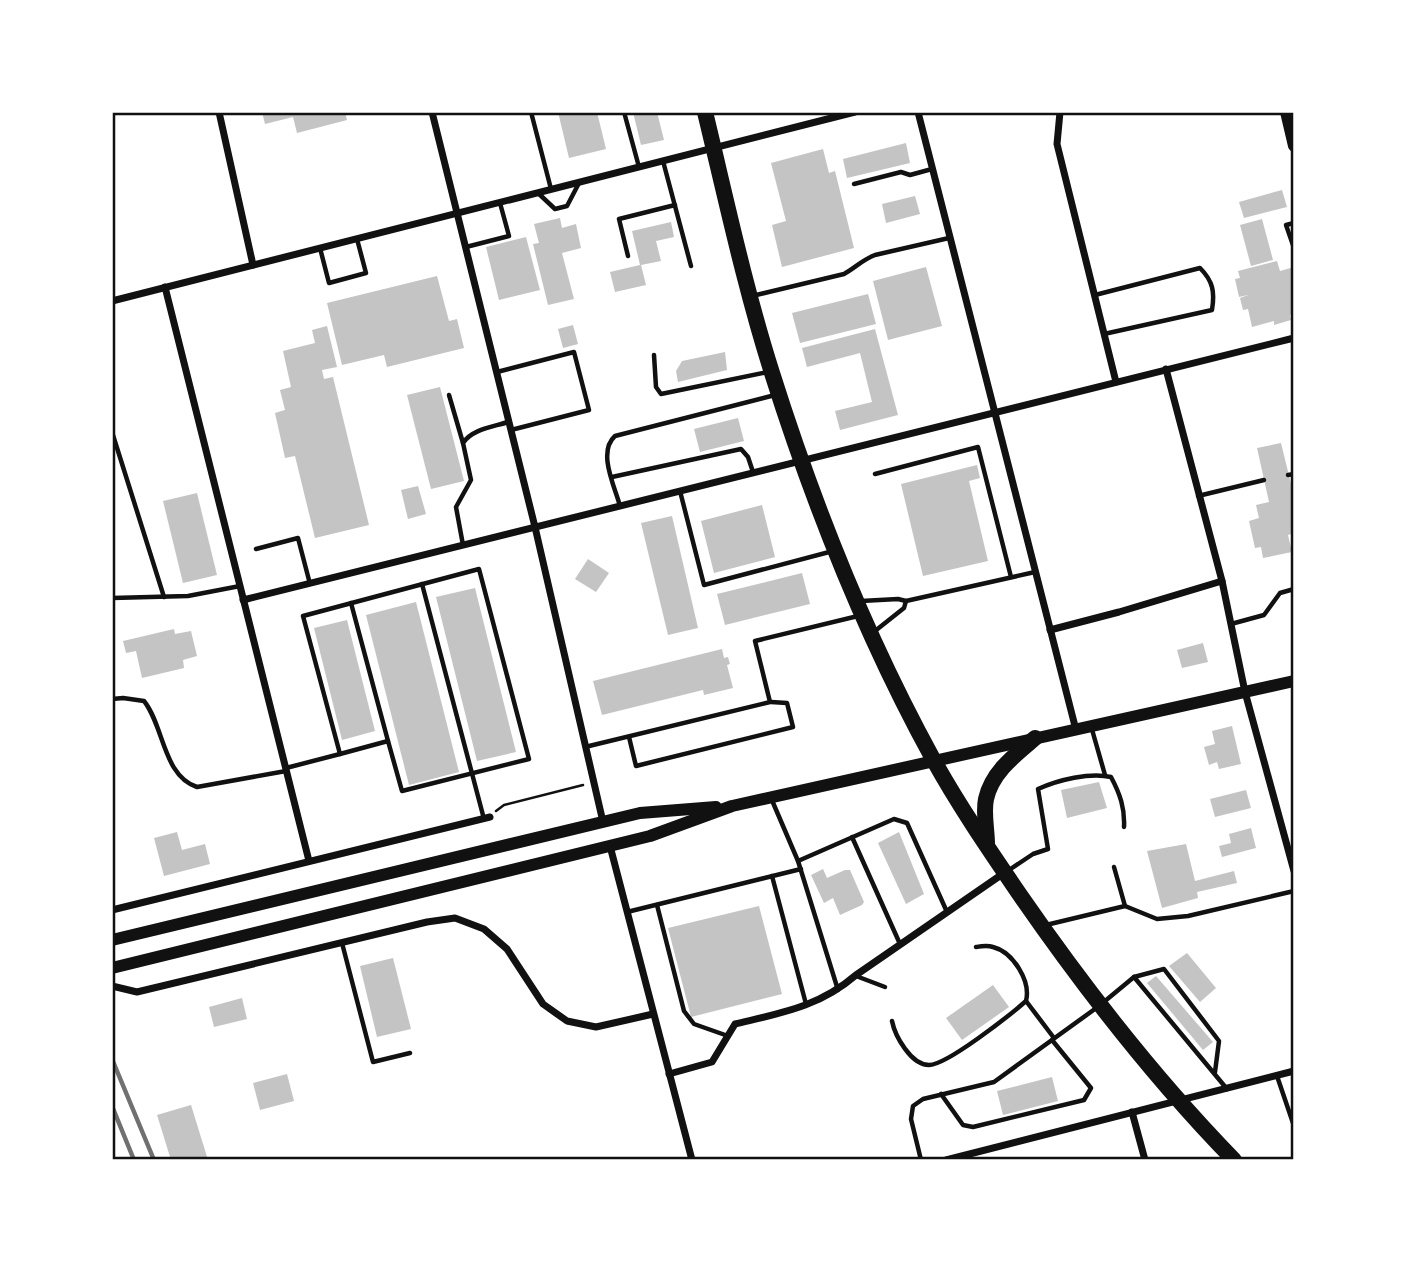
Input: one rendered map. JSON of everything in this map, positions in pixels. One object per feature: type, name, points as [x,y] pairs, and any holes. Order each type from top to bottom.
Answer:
[{"type":"highway","points":[[705,112],[751,297],[801,460],[860,608],[933,759],[988,847],[1099,1006],[1178,1101],[1234,1160]]},
{"type":"highway","points":[[988,847],[986,800],[993,782],[1004,766],[1035,738]]},
{"type":"main road","points":[[1286,112],[1294,146]]},
{"type":"main road","points":[[112,968],[650,836],[732,806],[933,759],[1294,681]]},
{"type":"main road","points":[[112,940],[640,813],[732,806]]},
{"type":"street","points":[[219,112],[253,265]]},
{"type":"street","points":[[432,112],[536,527],[603,822]]},
{"type":"street","points":[[112,301],[855,112]]},
{"type":"street","points":[[918,112],[1076,730]]},
{"type":"street","points":[[1060,112],[1057,144],[1116,382]]},
{"type":"street","points":[[165,287],[309,861]]},
{"type":"street","points":[[243,600],[1294,338]]},
{"type":"street","points":[[1166,369],[1222,581],[1245,692],[1290,840],[1294,871]]},
{"type":"street","points":[[1050,630],[1222,581]]},
{"type":"street","points":[[112,909],[487,818]]},
{"type":"street","points":[[610,846],[691,1160]]},
{"type":"street","points":[[669,1074],[712,1062],[735,1024],[806,1006],[838,990],[1005,872]]},
{"type":"street","points":[[112,986],[137,992],[455,918],[484,929],[507,949],[542,1004],[568,1021],[596,1027],[653,1014]]},
{"type":"street","points":[[946,1160],[1294,1071]]},
{"type":"street","points":[[1132,1112],[1145,1160]]},
{"type":"lane","points":[[531,112],[552,190]]},
{"type":"lane","points":[[624,112],[639,167]]},
{"type":"lane","points":[[663,161],[691,267]]},
{"type":"lane","points":[[854,184],[901,172],[910,175],[932,169]]},
{"type":"lane","points":[[538,193],[555,209],[567,206],[580,182]]},
{"type":"lane","points":[[466,247],[509,236],[500,203]]},
{"type":"lane","points":[[628,256],[619,219],[675,205]]},
{"type":"lane","points":[[1294,223],[1286,225],[1294,248]]},
{"type":"lane","points":[[751,297],[844,274],[863,259],[875,255],[949,238]]},
{"type":"lane","points":[[320,248],[329,283],[366,273],[357,239]]},
{"type":"lane","points":[[1094,295],[1200,268],[1209,277],[1215,294],[1212,310],[1104,334]]},
{"type":"lane","points":[[463,443],[467,436],[474,433],[589,410],[575,352],[497,372]]},
{"type":"lane","points":[[654,355],[656,387],[661,394],[772,371]]},
{"type":"lane","points":[[620,506],[608,463],[607,447],[615,436],[779,394]]},
{"type":"lane","points":[[449,395],[471,480],[456,507],[463,546]]},
{"type":"lane","points":[[112,432],[164,597]]},
{"type":"lane","points":[[875,474],[978,447],[1011,577]]},
{"type":"lane","points":[[612,477],[741,449],[748,457],[753,472]]},
{"type":"lane","points":[[1198,496],[1264,480]]},
{"type":"lane","points":[[680,491],[704,585],[836,551]]},
{"type":"lane","points":[[256,549],[298,538],[310,584]]},
{"type":"lane","points":[[340,754],[303,616],[351,603],[422,584],[479,569],[529,760],[402,791],[351,603]]},
{"type":"lane","points":[[770,702],[755,641],[860,608],[898,599],[906,601],[1035,572]]},
{"type":"lane","points":[[422,584],[472,774],[487,818]]},
{"type":"lane","points":[[112,597],[188,596],[240,586]]},
{"type":"lane","points":[[1231,624],[1264,615],[1280,593],[1294,589]]},
{"type":"lane","points":[[872,634],[904,608],[906,601]]},
{"type":"lane","points":[[112,699],[144,701],[152,712],[170,762],[186,784],[197,787],[286,770],[388,741]]},
{"type":"lane","points":[[584,747],[770,702],[787,703],[793,727],[636,766],[629,737]]},
{"type":"lane","points":[[1091,726],[1105,776]]},
{"type":"lane","points":[[1005,872],[1033,854],[1048,849],[1038,789],[1099,774],[1111,777],[1125,812],[1124,827]]},
{"type":"lane","points":[[770,797],[801,869],[838,990]]},
{"type":"lane","points":[[798,861],[894,819],[907,823],[947,912]]},
{"type":"lane","points":[[852,837],[901,944]]},
{"type":"lane","points":[[1114,867],[1125,906]]},
{"type":"lane","points":[[627,912],[801,869]]},
{"type":"lane","points":[[772,876],[806,1006]]},
{"type":"lane","points":[[1042,926],[1125,906],[1157,919],[1188,916],[1294,891]]},
{"type":"lane","points":[[657,905],[684,1011],[694,1024],[728,1037]]},
{"type":"lane","points":[[342,943],[373,1062],[410,1052]]},
{"type":"lane","points":[[892,1021],[894,1032],[913,1057],[923,1064],[936,1064],[1026,1001],[1026,982],[1004,952],[989,945],[976,947]]},
{"type":"lane","points":[[921,1160],[911,1119],[913,1106],[923,1099],[993,1082],[1099,1006],[1134,977],[1164,969],[1219,1041],[1214,1073]]},
{"type":"lane","points":[[856,975],[885,987]]},
{"type":"lane","points":[[1134,977],[1227,1088]]},
{"type":"lane","points":[[942,1094],[963,1125],[973,1127],[1084,1100],[1091,1088],[1026,1001]]},
{"type":"lane","points":[[1277,1076],[1294,1126]]},
{"type":"path","points":[[487,818],[503,805],[593,782]]},
{"type":"building","points":[[262,112],[345,112],[347,120],[297,133],[293,117],[265,124]]},
{"type":"building","points":[[558,112],[597,112],[606,149],[569,158]]},
{"type":"building","points":[[633,112],[657,112],[664,140],[641,145]]},
{"type":"building","points":[[906,143],[910,163],[847,178],[843,159]]},
{"type":"building","points":[[823,149],[829,173],[835,171],[854,248],[782,267],[772,225],[786,221],[771,163]]},
{"type":"building","points":[[1282,190],[1287,207],[1244,218],[1239,202]]},
{"type":"building","points":[[915,196],[920,214],[886,223],[882,204]]},
{"type":"building","points":[[560,218],[562,228],[576,224],[581,248],[562,253],[574,299],[548,305],[533,244],[539,243],[534,224]]},
{"type":"building","points":[[1262,219],[1273,260],[1251,266],[1240,225]]},
{"type":"building","points":[[671,222],[674,237],[656,241],[661,261],[641,265],[646,285],[615,292],[610,272],[640,265],[632,231]]},
{"type":"building","points":[[526,237],[540,290],[499,300],[486,247]]},
{"type":"building","points":[[1277,261],[1280,271],[1294,267],[1294,314],[1290,315],[1291,320],[1252,327],[1248,309],[1243,310],[1240,298],[1248,295],[1239,297],[1235,279],[1240,278],[1238,271]]},
{"type":"building","points":[[926,267],[942,326],[888,340],[873,281]]},
{"type":"building","points":[[437,276],[449,321],[457,319],[464,348],[387,367],[384,355],[342,365],[327,303]]},
{"type":"building","points":[[868,294],[876,324],[800,343],[792,313]]},
{"type":"building","points":[[573,325],[578,344],[563,348],[558,329]]},
{"type":"building","points":[[327,326],[337,367],[322,370],[324,379],[333,377],[369,525],[315,538],[295,456],[285,458],[275,413],[285,410],[280,390],[291,387],[283,351],[315,343],[312,330]]},
{"type":"building","points":[[875,329],[898,415],[840,430],[835,411],[872,402],[860,353],[807,367],[802,348]]},
{"type":"building","points":[[725,352],[727,370],[678,382],[676,371],[682,361]]},
{"type":"building","points":[[440,387],[464,481],[431,489],[407,395]]},
{"type":"building","points":[[738,418],[744,441],[700,452],[694,429]]},
{"type":"building","points":[[1281,443],[1294,496],[1294,533],[1288,535],[1292,552],[1263,558],[1261,547],[1255,548],[1249,521],[1259,518],[1256,505],[1269,502],[1257,448]]},
{"type":"building","points":[[977,465],[980,478],[969,481],[988,561],[923,576],[901,484]]},
{"type":"building","points":[[418,486],[426,514],[408,519],[401,490]]},
{"type":"building","points":[[197,493],[217,575],[183,583],[163,501]]},
{"type":"building","points":[[762,505],[775,557],[714,573],[701,521]]},
{"type":"building","points":[[672,516],[698,628],[668,635],[641,523]]},
{"type":"building","points":[[588,559],[609,573],[596,592],[575,579]]},
{"type":"building","points":[[802,573],[810,604],[725,625],[717,594]]},
{"type":"building","points":[[475,588],[516,752],[477,761],[436,597]]},
{"type":"building","points":[[416,602],[459,772],[409,785],[366,615]]},
{"type":"building","points":[[347,620],[375,731],[342,740],[314,628]]},
{"type":"building","points":[[174,629],[175,634],[191,631],[197,656],[183,660],[184,668],[142,678],[136,651],[126,653],[123,641]]},
{"type":"building","points":[[1203,643],[1208,662],[1182,668],[1177,650]]},
{"type":"building","points":[[722,649],[724,658],[728,657],[730,664],[727,665],[733,688],[704,695],[703,690],[602,715],[593,681]]},
{"type":"building","points":[[1232,726],[1241,764],[1219,769],[1217,762],[1209,765],[1204,747],[1215,744],[1212,731]]},
{"type":"building","points":[[1099,782],[1107,808],[1067,818],[1061,790]]},
{"type":"building","points":[[1246,790],[1251,808],[1215,817],[1210,799]]},
{"type":"building","points":[[1251,828],[1256,848],[1222,857],[1219,846],[1231,843],[1229,834]]},
{"type":"building","points":[[177,832],[182,850],[205,844],[210,864],[164,876],[154,838]]},
{"type":"building","points":[[899,832],[924,894],[906,904],[878,843]]},
{"type":"building","points":[[1186,844],[1195,881],[1234,871],[1237,883],[1197,892],[1198,898],[1162,908],[1147,851]]},
{"type":"building","points":[[823,869],[827,878],[850,870],[864,902],[862,905],[840,915],[833,898],[824,903],[811,875]]},
{"type":"building","points":[[759,906],[782,994],[691,1017],[668,928]]},
{"type":"building","points":[[1187,953],[1216,988],[1200,1002],[1169,966]]},
{"type":"building","points":[[393,958],[411,1029],[377,1037],[360,966]]},
{"type":"building","points":[[1156,976],[1213,1042],[1203,1050],[1147,983]]},
{"type":"building","points":[[993,985],[1009,1007],[962,1040],[946,1018]]},
{"type":"building","points":[[242,998],[247,1019],[214,1027],[209,1007]]},
{"type":"building","points":[[287,1074],[294,1101],[260,1110],[253,1083]]},
{"type":"building","points":[[1052,1077],[1058,1101],[1003,1115],[997,1091]]},
{"type":"building","points":[[191,1105],[208,1160],[171,1160],[157,1115]]},
{"type":"railway","points":[[112,1059],[154,1160]]},
{"type":"railway","points":[[112,1106],[134,1160]]}]
